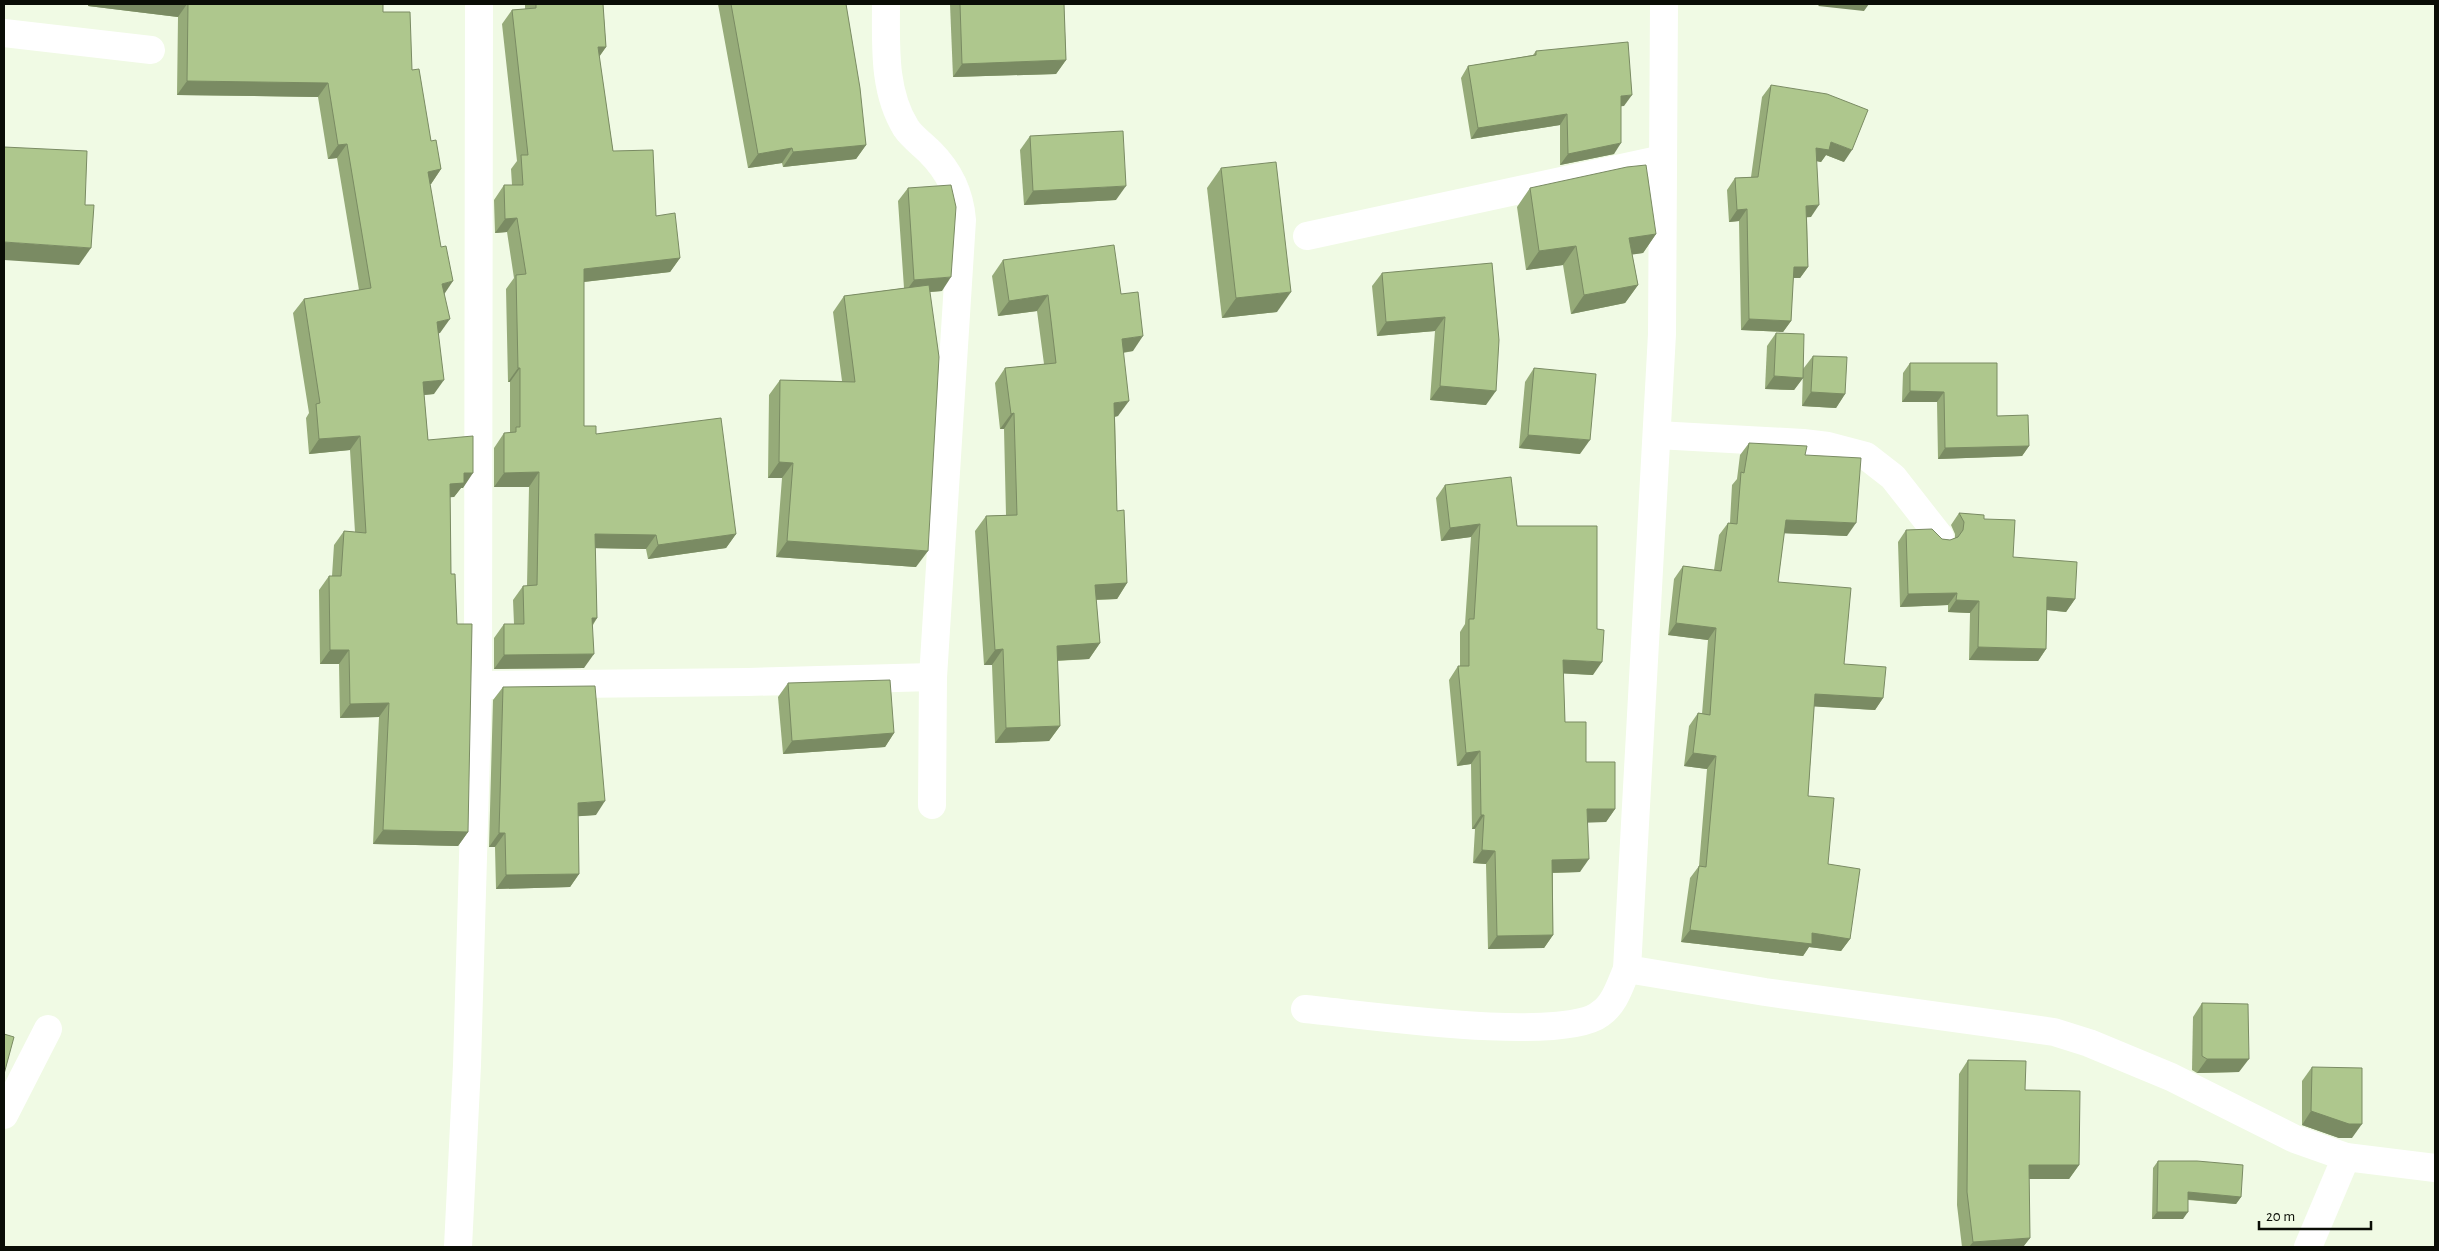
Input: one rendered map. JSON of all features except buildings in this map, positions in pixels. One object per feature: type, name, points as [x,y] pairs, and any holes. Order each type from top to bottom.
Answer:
[{"type":"street","points":[[458,1247],[467,1065],[478,685],[479,4]]},
{"type":"street","points":[[886,4],[888,70],[895,107],[906,130],[931,152],[948,174],[959,201],[962,220],[934,677],[932,805]]},
{"type":"street","points":[[1305,1009],[1458,1024],[1572,1026],[1600,1015],[1610,1006],[1627,969],[1662,334],[1664,4]]},
{"type":"street","points":[[4,33],[151,50]]},
{"type":"street","points":[[1307,236],[1663,160]]},
{"type":"street","points":[[1656,435],[1803,443],[1828,446],[1866,456],[1893,477],[1940,537]]},
{"type":"street","points":[[478,685],[748,682],[934,677]]},
{"type":"street","points":[[1627,969],[1756,990],[2054,1032],[2088,1043],[2171,1077],[2295,1139],[2346,1157],[2435,1168]]},
{"type":"street","points":[[4,1115],[48,1029]]},
{"type":"street","points":[[2308,1247],[2346,1157]]}]
